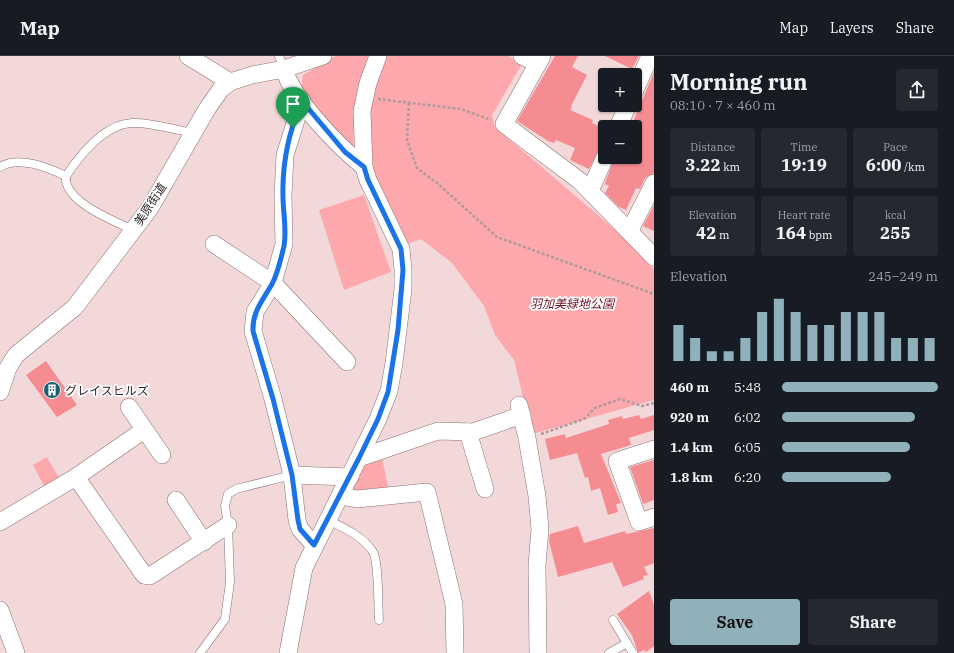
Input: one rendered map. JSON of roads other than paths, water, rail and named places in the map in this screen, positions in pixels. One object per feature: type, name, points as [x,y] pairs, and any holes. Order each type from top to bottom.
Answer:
[{"type":"street","points":[[188,56],[230,82]]},
{"type":"street","name":"美原街道","points":[[0,392],[8,368],[16,355],[75,307],[150,208],[213,100],[221,89],[230,82],[252,75],[281,62],[323,56]]},
{"type":"street","points":[[288,653],[304,568],[314,545],[341,496],[378,419],[388,392],[398,330],[403,270],[401,249],[368,180],[364,167],[362,110],[364,98],[378,56]]},
{"type":"street","points":[[522,56],[540,60],[504,124],[580,181],[654,257]]},
{"type":"street","points":[[642,74],[650,56],[654,61]]},
{"type":"street","points":[[281,62],[286,77],[302,101],[345,152],[364,167]]},
{"type":"street","points":[[302,101],[285,155],[283,196],[284,244],[273,282],[255,312],[253,331],[273,399],[292,475],[300,529],[314,545]]},
{"type":"street","points":[[590,191],[602,164]]},
{"type":"street","points":[[629,232],[654,183]]},
{"type":"street","points":[[214,244],[273,282],[347,362]]},
{"type":"street","points":[[129,407],[162,455]]},
{"type":"street","points":[[359,458],[438,431],[473,432],[520,410],[527,438],[537,496],[540,529],[537,565],[538,653]]},
{"type":"street","points":[[0,522],[76,477],[144,430]]},
{"type":"street","points":[[468,432],[485,489]]},
{"type":"street","points":[[654,449],[618,461],[639,522],[654,517]]},
{"type":"street","points":[[292,475],[350,477]]},
{"type":"street","points":[[76,477],[144,575],[150,576],[228,525]]},
{"type":"street","points":[[341,496],[357,499],[427,492],[454,604],[455,653]]},
{"type":"street","points":[[176,500],[204,542]]},
{"type":"street","points":[[0,610],[16,653]]},
{"type":"lane","points":[[133,230],[93,210],[81,201],[68,189],[66,176],[89,146],[100,137],[118,127],[131,123],[194,133]]},
{"type":"lane","points":[[0,167],[15,161],[44,167],[66,176]]},
{"type":"lane","points":[[200,653],[225,619],[230,582],[228,525],[225,506],[228,494],[236,489],[292,475]]},
{"type":"lane","points":[[328,520],[354,534],[365,543],[374,554],[379,620]]},
{"type":"lane","points":[[613,620],[633,653]]},
{"type":"lane","points":[[609,653],[627,643]]},
{"type":"place","name":"グレイスヒルズ","points":[[52,390]]},
{"type":"park label","name":"羽加美緑地公園","points":[[572,303]]}]
